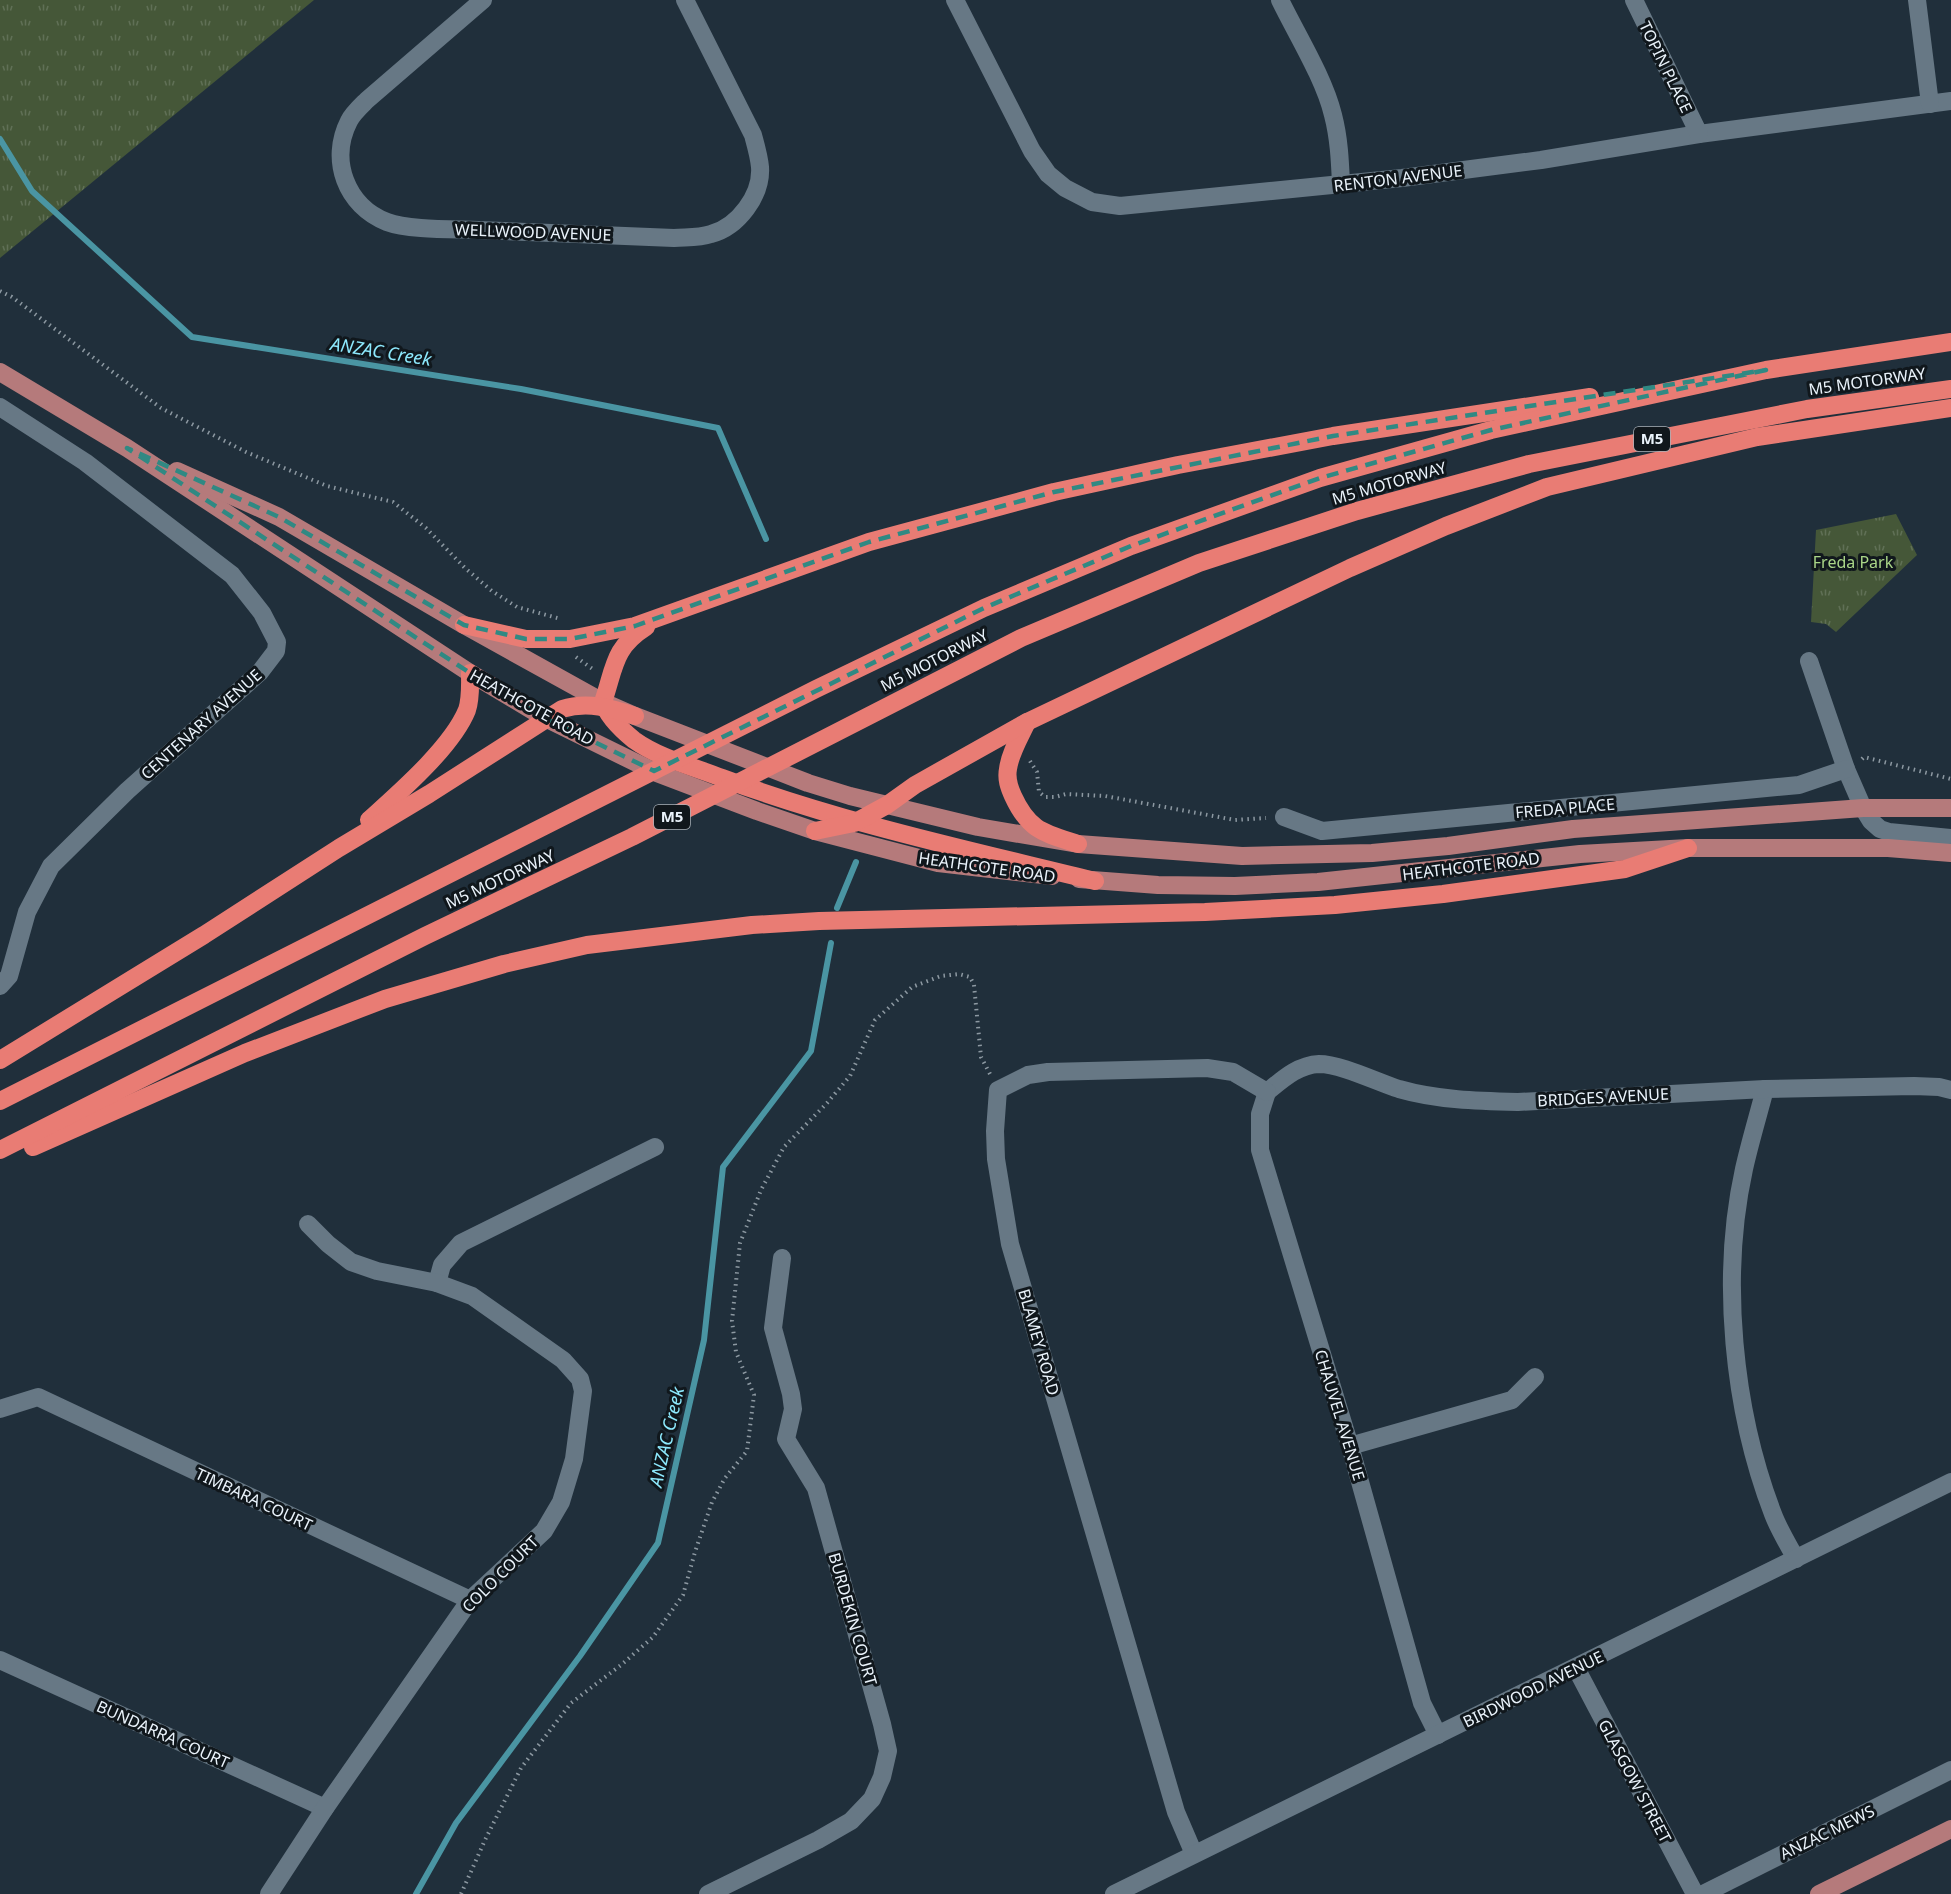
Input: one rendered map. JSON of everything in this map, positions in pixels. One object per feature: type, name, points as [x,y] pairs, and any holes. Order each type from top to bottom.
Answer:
[{"type":"highway","name":"M5 MOTORWAY","points":[[0,1101],[816,688],[984,608],[1131,546],[1320,478],[1491,430],[1767,370],[1951,342]]},
{"type":"highway","points":[[464,625],[526,639],[570,639],[635,626],[869,542],[1054,492],[1178,465],[1333,436],[1767,370]]},
{"type":"highway","name":"M5 MOTORWAY","points":[[0,1150],[415,941],[632,837],[1020,638],[1199,563],[1357,511],[1529,464],[1808,409],[1951,389]]},
{"type":"highway","points":[[815,831],[856,821],[1027,722],[1350,568],[1446,526],[1547,487],[1757,437],[1951,408]]},
{"type":"highway","points":[[604,704],[619,651],[632,636],[668,613]]},
{"type":"highway","points":[[339,848],[411,782],[459,725],[470,698],[470,673]]},
{"type":"highway","points":[[604,704],[620,727],[635,741],[664,756],[777,799],[856,821],[1095,880]]},
{"type":"highway","points":[[0,1060],[204,935],[562,709],[576,705],[604,704],[635,716]]},
{"type":"highway","points":[[1027,722],[1010,759],[1007,771],[1008,785],[1029,824],[1045,833],[1078,844]]},
{"type":"highway","points":[[0,1161],[245,1053],[385,999],[504,964],[587,945],[731,927],[797,922],[1205,912],[1335,905],[1443,894],[1625,868],[1688,848]]},
{"type":"main road","name":"HEATHCOTE ROAD","points":[[0,372],[127,448],[470,673],[546,718],[657,773],[757,811],[815,831],[938,863],[1001,872],[1158,885],[1235,886],[1318,882],[1418,873],[1580,854],[1688,848],[1888,848],[1951,853]]},
{"type":"main road","name":"HEATHCOTE ROAD","points":[[127,448],[279,517],[604,704]]},
{"type":"main road","name":"HEATHCOTE ROAD","points":[[635,716],[808,783],[887,805],[978,826],[1078,844],[1242,856],[1372,854],[1573,829],[1863,808],[1951,808]]},
{"type":"main road","points":[[1819,1894],[1951,1829]]},
{"type":"street","name":"WELLWOOD AVENUE","points":[[483,0],[367,100],[350,119],[342,139],[340,161],[344,180],[356,201],[369,213],[389,223],[430,228],[674,238],[714,234],[732,224],[744,212],[758,183],[760,169],[758,153],[753,135],[685,0]]},
{"type":"street","name":"RENTON AVENUE","points":[[955,0],[1032,151],[1048,174],[1065,188],[1092,202],[1120,206],[1341,184],[1541,160],[1699,134],[1951,101]]},
{"type":"street","points":[[1280,0],[1321,82],[1333,112],[1339,144],[1341,184]]},
{"type":"street","name":"TOPIN PLACE","points":[[1634,0],[1699,134]]},
{"type":"street","points":[[1917,0],[1930,104]]},
{"type":"street","name":"CENTENARY AVENUE","points":[[0,407],[85,462],[232,576],[262,613],[277,642],[276,651],[260,672],[127,791],[51,866],[27,912],[9,976],[0,986]]},
{"type":"street","points":[[1809,661],[1854,764],[1863,808],[1871,821],[1880,830],[1951,838]]},
{"type":"street","name":"FREDA PLACE","points":[[1284,817],[1322,831],[1799,785],[1854,764]]},
{"type":"street","name":"BRIDGES AVENUE","points":[[1267,1092],[1299,1068],[1320,1064],[1401,1089],[1441,1098],[1482,1101],[1518,1102],[1765,1089],[1914,1086],[1951,1090]]},
{"type":"street","points":[[998,1090],[1028,1075],[1048,1072],[1207,1068],[1233,1072],[1267,1092]]},
{"type":"street","points":[[1765,1089],[1744,1170],[1736,1230],[1732,1283],[1736,1344],[1740,1385],[1759,1474],[1774,1517],[1796,1559]]},
{"type":"street","name":"BLAMEY ROAD","points":[[998,1090],[995,1131],[996,1159],[1010,1244],[1176,1812],[1194,1854]]},
{"type":"street","name":"CHAUVEL AVENUE","points":[[1267,1092],[1260,1114],[1260,1150],[1350,1446],[1422,1703],[1438,1735]]},
{"type":"street","points":[[437,1283],[442,1265],[461,1243],[655,1147]]},
{"type":"street","name":"COLO COURT","points":[[269,1894],[325,1808],[470,1600],[544,1531],[561,1502],[574,1459],[584,1391],[580,1379],[563,1360],[472,1296],[437,1283],[377,1271],[351,1262],[308,1224]]},
{"type":"street","name":"BURDEKIN COURT","points":[[708,1894],[851,1821],[872,1799],[882,1777],[888,1751],[816,1488],[786,1438],[793,1409],[773,1328],[782,1257]]},
{"type":"street","points":[[1350,1446],[1512,1400],[1535,1377]]},
{"type":"street","name":"TIMBARA COURT","points":[[0,1409],[38,1398],[470,1600]]},
{"type":"street","name":"BIRDWOOD AVENUE","points":[[1114,1894],[1951,1482]]},
{"type":"street","name":"BUNDARRA COURT","points":[[0,1660],[325,1808]]},
{"type":"street","name":"GLASGOW STREET","points":[[1576,1668],[1695,1894]]},
{"type":"street","name":"ANZAC MEWS","points":[[1703,1894],[1951,1770]]},
{"type":"path","points":[[0,291],[12,297],[161,408],[246,452],[327,486],[393,502],[426,528],[465,568],[492,591],[517,607],[566,621]]},
{"type":"path","points":[[573,654],[595,672]]},
{"type":"path","points":[[1854,764],[1864,757],[1951,779]]},
{"type":"path","points":[[1027,759],[1033,763],[1039,792],[1045,797],[1066,794],[1105,796],[1235,820],[1284,817]]},
{"type":"path","points":[[461,1894],[521,1768],[571,1702],[621,1665],[653,1636],[683,1595],[712,1502],[725,1478],[747,1451],[754,1395],[736,1352],[732,1321],[740,1243],[761,1190],[784,1147],[850,1076],[875,1020],[912,987],[941,976],[959,974],[970,977],[974,985],[981,1057],[998,1090]]},
{"type":"highlighted area","points":[[1766,370],[1491,430],[1320,478],[1131,546],[984,608],[654,771],[545,718],[470,673],[127,448],[279,517],[464,625],[526,639],[570,639],[635,626],[869,542],[1054,492],[1333,436]]},
{"type":"green space","points":[[0,0],[314,0],[0,258]]},
{"type":"green space","name":"Freda Park","points":[[1896,514],[1917,555],[1836,632],[1826,624],[1811,622],[1816,530]]},
{"type":"waterway","name":"ANZAC Creek","points":[[0,139],[32,191],[192,337],[521,389],[718,428],[766,539]]},
{"type":"waterway","name":"ANZAC Creek","points":[[837,908],[856,862]]},
{"type":"waterway","name":"ANZAC Creek","points":[[416,1894],[456,1823],[580,1656],[658,1543],[704,1340],[723,1167],[811,1051],[831,943]]}]
